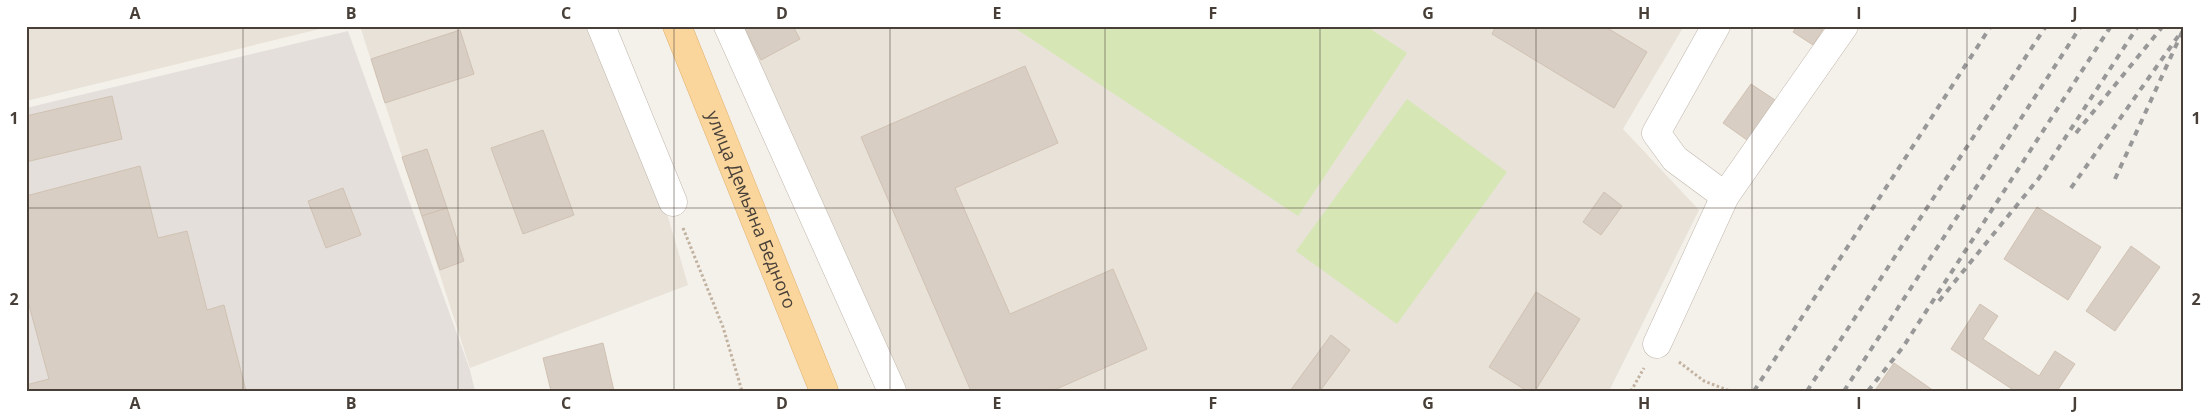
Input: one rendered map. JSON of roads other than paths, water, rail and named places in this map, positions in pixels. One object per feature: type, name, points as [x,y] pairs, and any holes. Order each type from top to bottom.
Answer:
[{"type":"main road","name":"улица Демьяна Бедного","points":[[677,26],[824,391]]},
{"type":"lane","points":[[601,26],[673,202]]},
{"type":"lane","points":[[728,26],[892,391]]},
{"type":"lane","points":[[1716,26],[1656,133],[1674,159],[1725,196]]},
{"type":"lane","points":[[1657,344],[1725,196],[1844,26]]},
{"type":"railway","points":[[1754,391],[1991,26]]},
{"type":"railway","points":[[1807,391],[2046,26]]},
{"type":"railway","points":[[1844,391],[2081,26]]},
{"type":"railway","points":[[1868,391],[1903,347],[2111,26]]},
{"type":"railway","points":[[1939,301],[2039,178],[2138,26]]},
{"type":"railway","points":[[2076,133],[2163,26]]},
{"type":"railway","points":[[2115,179],[2184,28]]},
{"type":"railway","points":[[2071,188],[2179,35]]}]
